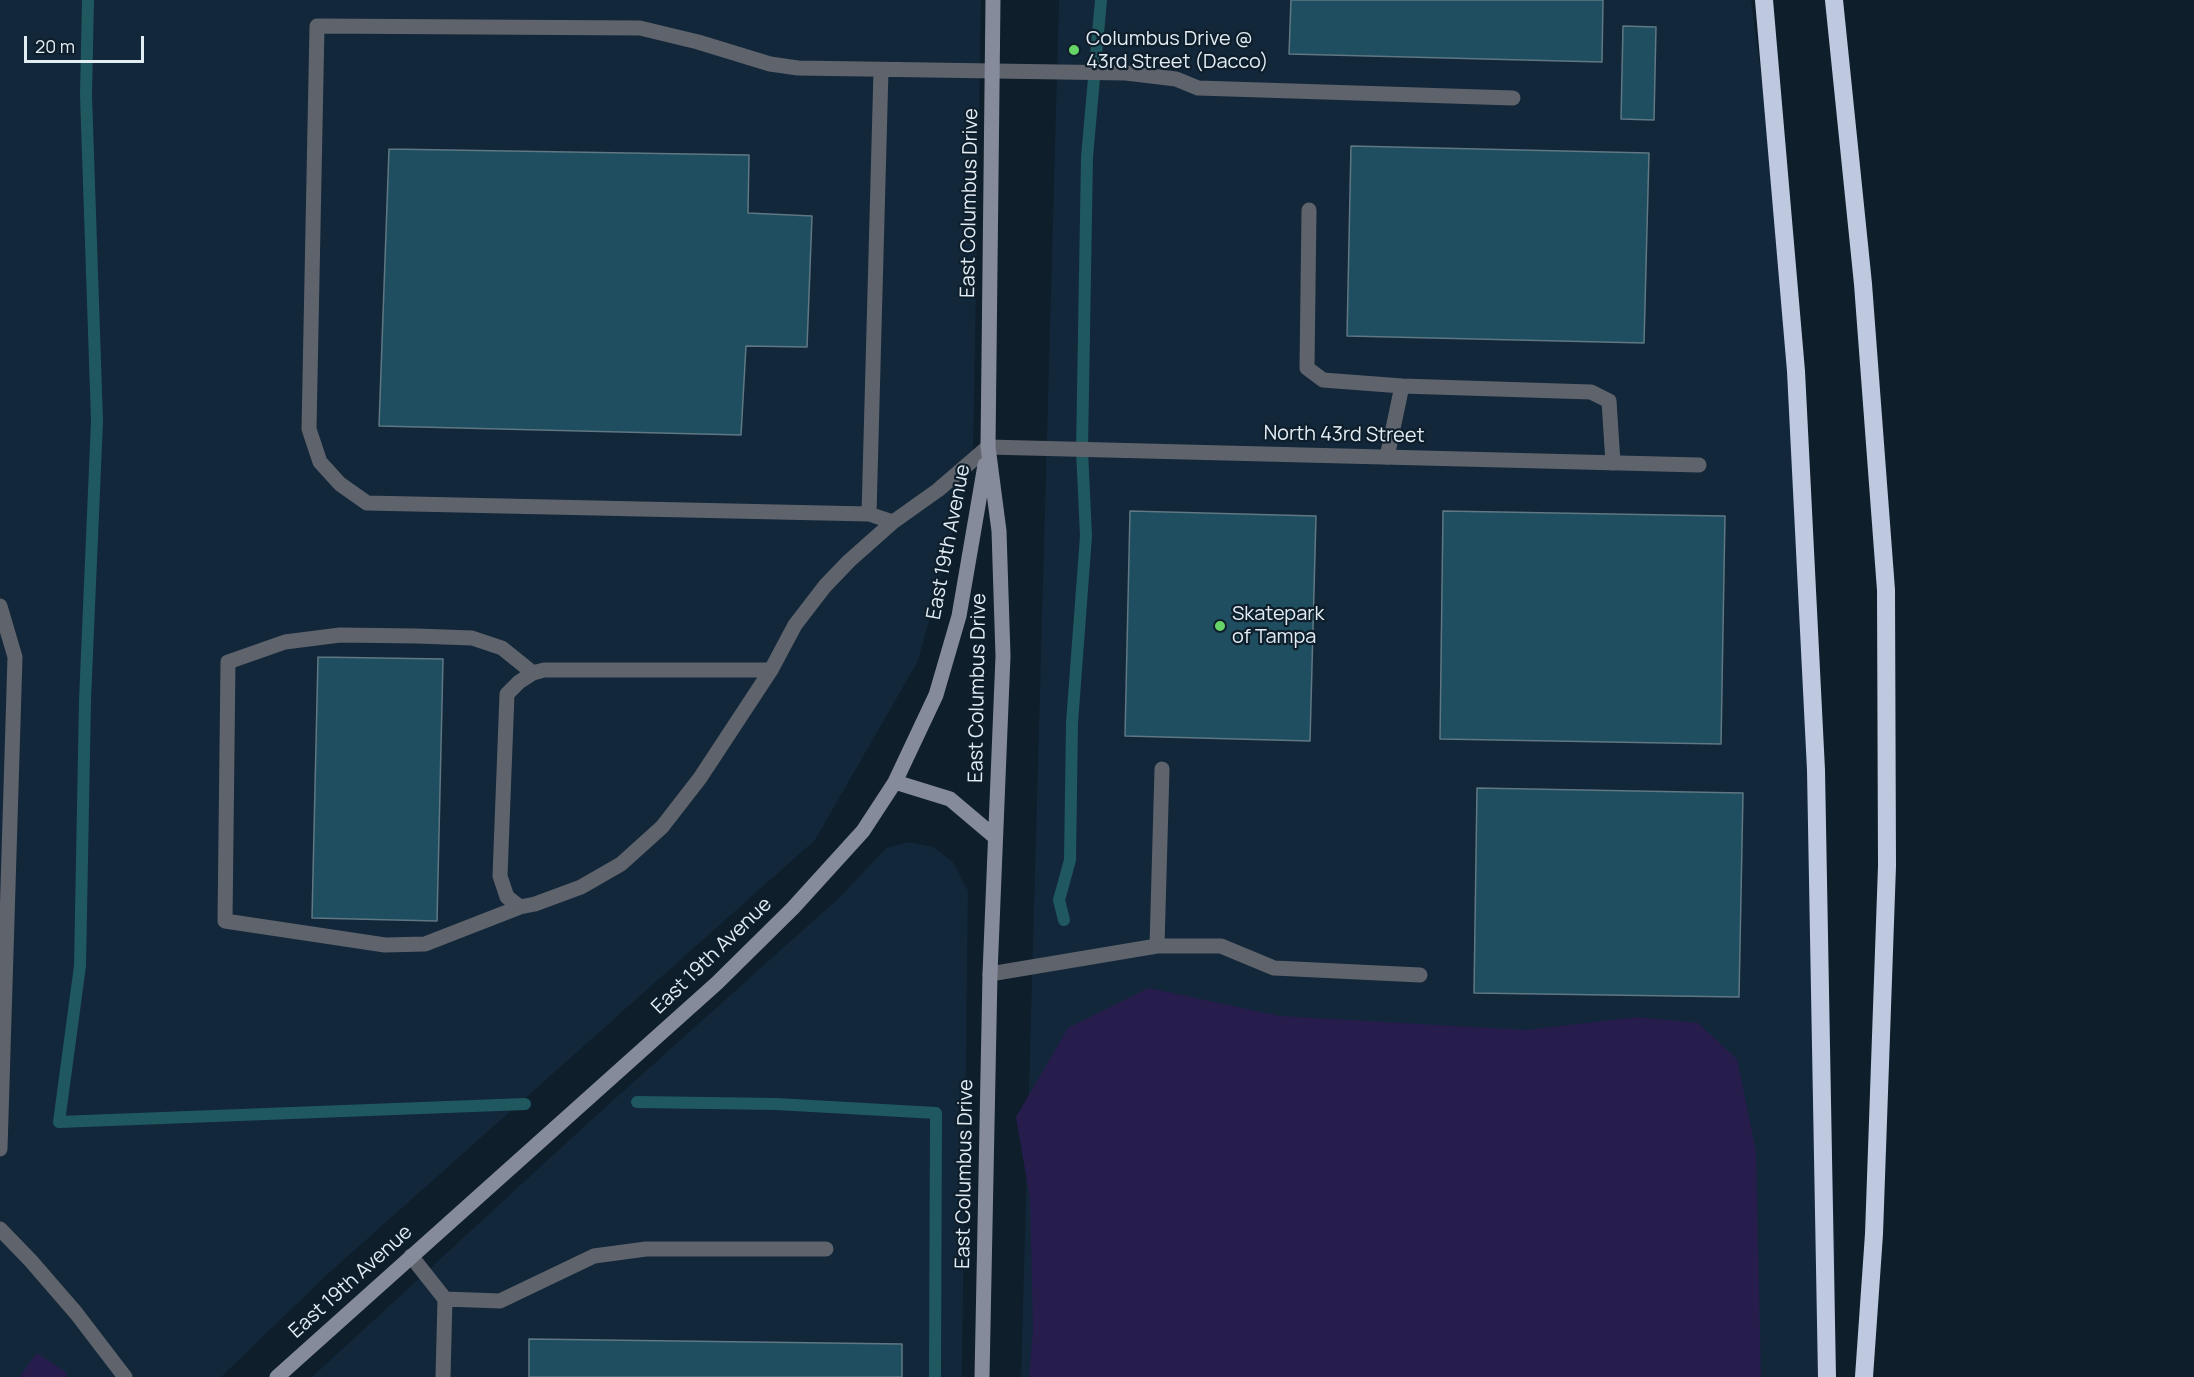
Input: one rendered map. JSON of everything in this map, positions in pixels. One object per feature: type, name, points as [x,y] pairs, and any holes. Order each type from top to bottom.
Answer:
[{"type":"highway","points":[[1764,0],[1796,371],[1815,746],[1827,1377]]},
{"type":"highway","points":[[1834,0],[1863,284],[1886,590],[1887,866],[1874,1234],[1864,1377]]},
{"type":"main road","name":"East Columbus Drive","points":[[982,1377],[990,974],[1003,656],[999,531],[988,447],[993,0]]},
{"type":"main road","name":"East 19th Avenue","points":[[277,1377],[717,983],[793,908],[863,831],[896,782],[936,695],[959,616],[988,447]]},
{"type":"main road","points":[[896,782],[950,799],[995,837]]},
{"type":"street","points":[[893,522],[869,514],[367,503],[340,484],[320,462],[309,429],[317,26],[640,28],[698,42],[770,64],[798,68],[1126,73],[1176,79],[1198,88],[1513,98]]},
{"type":"street","points":[[869,514],[881,70]]},
{"type":"street","points":[[1309,210],[1307,368],[1323,380],[1401,386],[1591,392],[1609,401],[1612,463]]},
{"type":"street","points":[[1387,457],[1401,386]]},
{"type":"street","points":[[533,673],[502,648],[472,638],[450,637],[340,635],[285,642],[228,662],[225,921],[385,945],[425,945],[520,907],[535,904],[581,886],[621,864],[662,827],[700,778],[771,670],[795,625],[825,585],[893,522],[938,490],[988,447]]},
{"type":"street","name":"North 43rd Street","points":[[988,447],[1700,465]]},
{"type":"street","points":[[0,606],[15,657],[3,985],[0,1149]]},
{"type":"street","points":[[520,907],[507,897],[500,876],[507,694],[519,681],[544,670],[771,670]]},
{"type":"street","points":[[1157,946],[1162,769]]},
{"type":"street","points":[[990,974],[1157,946],[1221,946],[1274,968],[1420,975]]},
{"type":"street","points":[[0,1229],[32,1261],[76,1313],[125,1377]]},
{"type":"street","points":[[445,1299],[500,1301],[594,1256],[646,1250],[826,1248]]},
{"type":"street","points":[[411,1256],[445,1299],[443,1377]]},
{"type":"shaded area","points":[[0,0],[981,0],[973,458],[918,661],[815,840],[330,1272],[221,1377],[0,1377]]},
{"type":"shaded area","points":[[1059,0],[1751,0],[1800,363],[1835,1238],[1835,1377],[1021,1377]]},
{"type":"shaded area","points":[[909,842],[933,847],[953,862],[968,891],[962,1377],[312,1377],[590,1121],[841,896],[886,848]]},
{"type":"shaded area","points":[[1149,988],[1280,1016],[1526,1030],[1637,1017],[1698,1023],[1737,1059],[1756,1151],[1761,1377],[1029,1377],[1033,1330],[1030,1199],[1016,1117],[1068,1028]]},
{"type":"shaded area","points":[[37,1353],[67,1373],[67,1377],[19,1377]]},
{"type":"building","points":[[1291,0],[1603,0],[1602,62],[1289,54]]},
{"type":"building","points":[[1623,26],[1656,27],[1654,120],[1621,119]]},
{"type":"building","points":[[1351,146],[1649,153],[1644,343],[1347,336]]},
{"type":"building","points":[[389,149],[749,155],[748,213],[812,216],[807,347],[746,346],[741,435],[379,426]]},
{"type":"building","name":"Skatepark of Tampa","points":[[1130,511],[1316,516],[1310,741],[1125,736]]},
{"type":"building","points":[[1443,511],[1725,516],[1721,744],[1440,739]]},
{"type":"building","points":[[318,657],[443,659],[437,921],[312,918]]},
{"type":"building","points":[[1477,788],[1743,793],[1739,997],[1474,993]]},
{"type":"building","points":[[529,1339],[902,1344],[902,1377],[529,1377]]},
{"type":"waterway","points":[[88,0],[86,95],[97,421],[85,700],[80,966],[59,1122],[525,1104]]},
{"type":"waterway","points":[[1064,920],[1059,900],[1070,860],[1072,723],[1086,536],[1082,450],[1087,157],[1101,0]]},
{"type":"waterway","points":[[637,1102],[776,1104],[936,1113],[935,1377]]},
{"type":"place","name":"Columbus Drive @ 43rd Street (Dacco)","points":[[1074,50]]},
{"type":"place","name":"Skatepark of Tampa","points":[[1220,626]]}]
